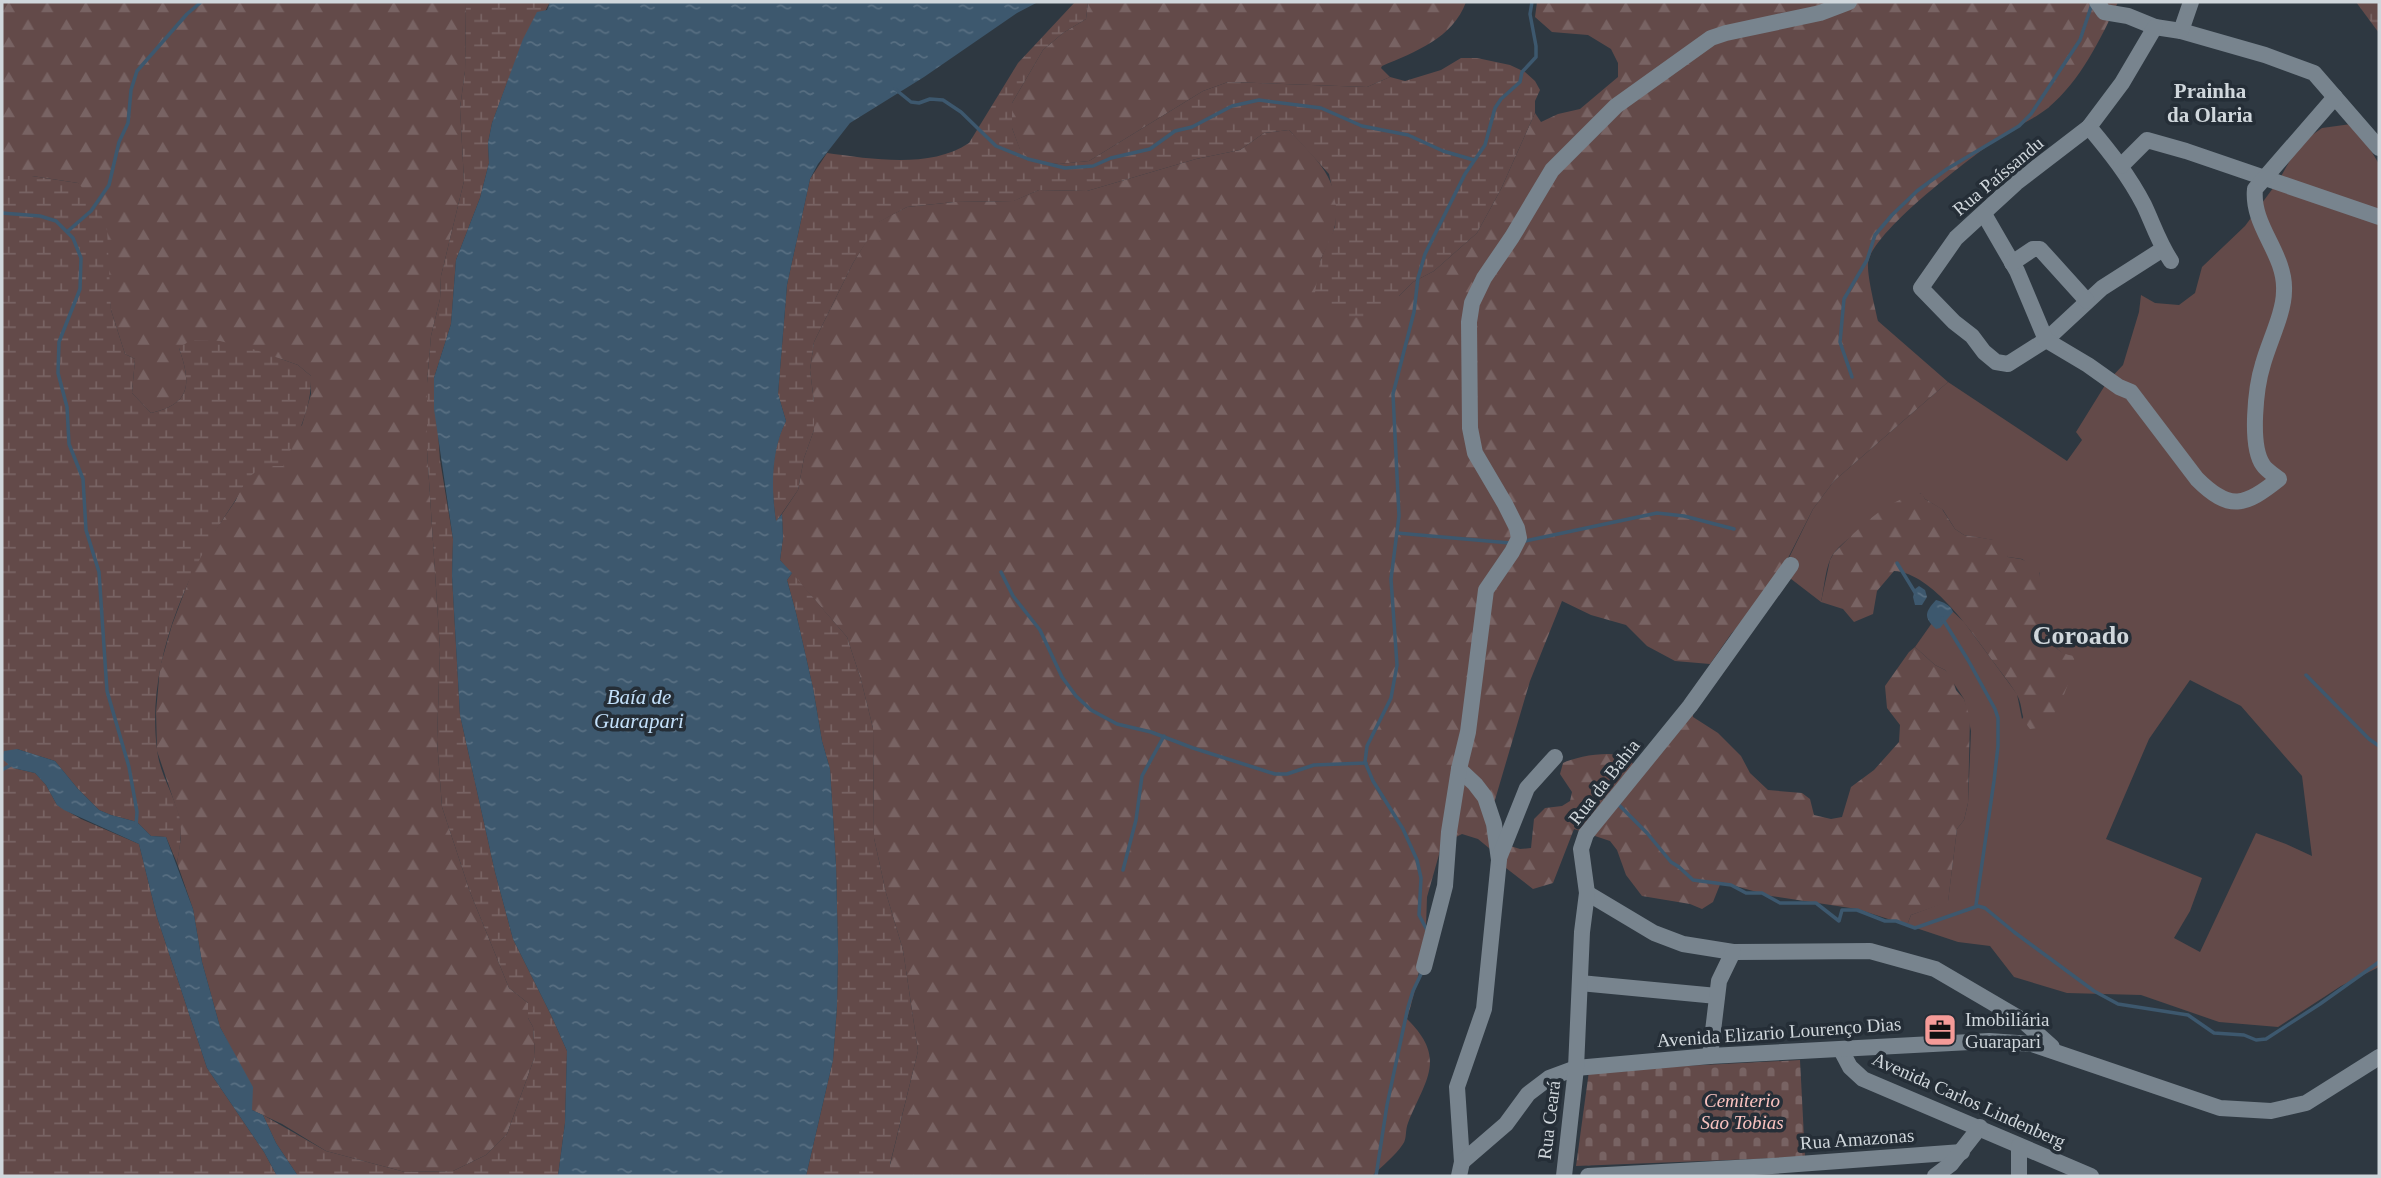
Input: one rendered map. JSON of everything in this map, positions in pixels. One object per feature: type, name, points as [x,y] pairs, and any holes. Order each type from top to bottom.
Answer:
[{"type":"street","points":[[1424,967],[1445,886],[1449,832],[1468,732],[1486,590],[1519,538],[1505,504],[1475,453],[1470,428],[1469,322],[1472,303],[1484,278],[1552,170],[1616,107],[1711,38],[1819,13],[1849,2]]},
{"type":"street","points":[[2097,2],[2104,12],[2129,16],[2155,27],[2181,31],[2265,55],[2314,73],[2379,148]]},
{"type":"street","points":[[2181,31],[2191,2]]},
{"type":"street","name":"Rua Paíssandu","points":[[2046,340],[2008,364],[1996,362],[1921,288],[1956,238],[2016,183],[2089,127],[2122,83],[2155,27]]},
{"type":"street","points":[[1984,214],[2012,263],[2046,340],[2131,392],[2209,491],[2227,501],[2252,499],[2279,479],[2262,464],[2257,451],[2255,431],[2258,386],[2285,294],[2283,274],[2276,254],[2257,215],[2255,189],[2335,97]]},
{"type":"street","points":[[2046,340],[2087,301],[2130,268],[2167,255],[2144,205],[2121,166],[2089,127]]},
{"type":"street","points":[[2121,166],[2147,140],[2379,217]]},
{"type":"street","points":[[2012,263],[2040,248],[2087,301]]},
{"type":"street","name":"Rua da Bahia","points":[[1576,1068],[1587,893],[1581,849],[1586,834],[1690,706],[1791,565]]},
{"type":"street","points":[[1499,860],[1527,788],[1555,757]]},
{"type":"street","points":[[1459,769],[1485,797],[1494,824],[1499,860],[1484,1009],[1457,1087],[1460,1169]]},
{"type":"street","points":[[1587,893],[1654,933],[1683,944],[1733,952],[1870,951],[1935,970],[2022,1020],[2060,1053]]},
{"type":"street","points":[[1710,1056],[1719,981],[1733,952]]},
{"type":"street","points":[[1580,983],[1717,996]]},
{"type":"street","name":"Avenida Elizario Lourenço Dias","points":[[1460,1169],[1506,1124],[1528,1094],[1549,1078],[1576,1068],[1710,1056],[1989,1041],[2032,1044],[2220,1108],[2271,1111],[2306,1103],[2379,1057]]},
{"type":"street","name":"Avenida Carlos Lindenberg","points":[[1841,1050],[1850,1068],[1863,1079],[2091,1176]]},
{"type":"street","name":"Rua Ceará","points":[[1563,1176],[1576,1068]]},
{"type":"street","points":[[1935,1176],[1962,1152],[1980,1127]]},
{"type":"street","points":[[2019,1146],[2019,1176]]},
{"type":"street","name":"Rua Amazonas","points":[[1588,1176],[1962,1152]]},
{"type":"green space","points":[[2,2],[466,2],[465,71],[460,108],[464,181],[441,276],[440,299],[431,336],[427,383],[427,450],[440,649],[437,740],[442,807],[470,892],[509,988],[528,1003],[535,1056],[507,1134],[486,1155],[453,1171],[405,1172],[326,1151],[282,1124],[252,1110],[235,1056],[220,1027],[202,962],[193,909],[177,863],[181,838],[179,816],[157,751],[156,712],[160,667],[192,572],[208,541],[236,500],[242,484],[302,425],[311,394],[311,376],[298,365],[281,359],[179,348],[186,382],[181,398],[164,409],[151,413],[132,393],[135,359],[125,354],[111,310],[108,282],[78,183],[32,176],[2,176]]},
{"type":"green space","points":[[466,2],[550,2],[507,83],[492,123],[488,143],[489,163],[480,198],[456,260],[451,324],[434,378],[440,460],[453,539],[452,576],[460,715],[513,939],[567,1051],[565,1123],[558,1176],[298,1176],[276,1143],[263,1115],[326,1151],[405,1172],[453,1171],[486,1155],[507,1134],[535,1056],[528,1003],[509,988],[470,892],[442,807],[437,740],[440,649],[427,450],[427,383],[431,336],[440,299],[441,276],[464,181],[460,108],[465,71]]},
{"type":"green space","points":[[1075,2],[1088,2],[1086,19],[1043,50],[1012,103],[1012,128],[1020,149],[1031,161],[1059,164],[1089,161],[1203,91],[1228,82],[1367,87],[1390,77],[1405,81],[1441,70],[1461,58],[1477,58],[1510,65],[1525,72],[1540,90],[1535,101],[1535,113],[1501,189],[1477,233],[1434,271],[1413,282],[1385,310],[1364,317],[1335,318],[1314,299],[1320,261],[1335,227],[1336,206],[1329,174],[1289,130],[1264,133],[1240,150],[1196,159],[1087,191],[1039,190],[1014,201],[954,202],[907,207],[879,222],[853,263],[814,342],[810,370],[814,430],[804,458],[798,490],[776,522],[773,470],[777,445],[786,421],[778,394],[787,285],[810,179],[827,153],[881,159],[919,159],[954,151],[969,143],[1018,63]]},
{"type":"green space","points":[[1088,2],[1466,2],[1460,15],[1442,34],[1420,49],[1382,66],[1390,77],[1367,87],[1228,82],[1203,91],[1089,161],[1059,164],[1031,161],[1020,150],[1012,128],[1012,103],[1043,50],[1086,19]]},
{"type":"green space","points":[[1537,2],[2118,2],[2089,59],[2060,97],[2043,112],[2002,136],[1949,176],[1905,214],[1874,249],[1868,269],[1878,321],[1948,382],[1834,481],[1813,509],[1787,560],[1710,664],[1675,661],[1647,646],[1626,625],[1591,615],[1562,601],[1530,681],[1492,810],[1504,844],[1520,849],[1531,848],[1534,819],[1545,808],[1562,806],[1570,801],[1572,792],[1560,774],[1563,763],[1585,756],[1612,754],[1626,757],[1638,770],[1693,704],[1693,717],[1718,733],[1741,756],[1750,773],[1768,790],[1802,793],[1810,799],[1814,815],[1831,819],[1842,817],[1851,787],[1874,770],[1899,742],[1900,725],[1887,708],[1885,686],[1915,647],[1953,679],[1970,718],[1968,803],[1964,820],[1957,829],[1948,902],[1911,915],[1907,925],[1857,909],[1771,896],[1721,882],[1713,902],[1702,909],[1690,904],[1642,896],[1626,875],[1617,850],[1610,841],[1574,829],[1553,883],[1533,889],[1506,868],[1495,853],[1478,839],[1462,834],[1442,844],[1427,897],[1426,926],[1417,983],[1407,1019],[1420,1033],[1427,1046],[1430,1058],[1426,1082],[1408,1123],[1404,1142],[1372,1176],[890,1176],[890,1165],[918,1051],[903,950],[886,893],[874,838],[873,728],[847,637],[780,560],[782,514],[798,490],[804,458],[814,430],[810,370],[814,342],[853,263],[878,222],[907,207],[954,202],[1013,201],[1039,190],[1087,191],[1196,159],[1240,150],[1264,133],[1289,130],[1318,161],[1335,196],[1334,230],[1320,261],[1399,296],[1413,282],[1434,271],[1477,233],[1501,189],[1535,113],[1541,122],[1558,114],[1580,109],[1618,77],[1618,63],[1611,49],[1588,35],[1552,32],[1535,17]]},
{"type":"green space","points":[[2356,2],[2379,2],[2379,33],[2376,29]]},
{"type":"green space","points":[[2351,124],[2358,129],[2379,164],[2379,967],[2341,986],[2278,1027],[2219,1022],[2141,995],[2067,993],[2014,977],[1990,946],[1958,942],[1907,925],[1911,915],[1948,901],[1957,829],[1964,820],[1968,803],[1971,731],[1964,699],[1945,670],[1935,665],[1915,647],[1939,613],[1948,607],[1964,622],[2017,694],[2022,719],[2065,655],[2051,640],[2042,618],[2040,573],[2022,559],[2008,557],[1993,540],[1964,535],[1955,529],[1943,510],[1925,499],[1921,493],[1857,532],[1836,551],[1828,565],[1821,602],[1782,572],[1813,509],[1834,481],[1948,382],[2067,461],[2082,440],[2076,432],[2107,382],[2123,365],[2139,312],[2141,295],[2155,303],[2179,305],[2195,293],[2202,267],[2245,226],[2279,180],[2299,144],[2322,128]],"holes":[[[2190,680],[2241,706],[2302,776],[2312,856],[2256,833],[2200,952],[2174,938],[2190,911],[2202,878],[2106,839],[2149,739]]]},
{"type":"green space","points":[[2,176],[32,176],[78,183],[95,202],[107,228],[111,310],[125,354],[135,359],[132,393],[151,413],[174,404],[181,398],[186,382],[179,348],[191,340],[220,341],[256,350],[298,365],[311,376],[306,411],[283,466],[260,468],[246,482],[185,589],[164,652],[155,717],[160,766],[180,821],[181,839],[177,863],[166,837],[151,836],[137,822],[99,810],[55,761],[17,749],[13,768],[35,773],[46,785],[57,805],[81,819],[139,844],[157,917],[207,1068],[264,1152],[277,1176],[2,1176]]},
{"type":"green space","points":[[1922,493],[1925,499],[1942,509],[1955,529],[1964,535],[2001,541],[2008,557],[2039,567],[2042,606],[2048,634],[2053,645],[2062,652],[2075,656],[2064,693],[2045,727],[2030,729],[2024,720],[2015,691],[1964,622],[1937,593],[1909,574],[1894,571],[1877,591],[1873,614],[1854,622],[1843,609],[1821,602],[1834,553],[1885,508],[1909,496]]},
{"type":"green space","points":[[792,573],[847,637],[873,728],[874,838],[886,893],[903,950],[918,1051],[890,1164],[890,1176],[806,1176],[833,1060],[838,949],[830,769],[787,580]]},
{"type":"green space","name":"Cemiterio Sao Tobias","points":[[1800,1060],[1805,1157],[1576,1166],[1589,1071]]},
{"type":"water","name":"Baía de Guarapari","points":[[550,2],[1038,2],[1017,13],[924,77],[850,123],[818,164],[810,179],[787,285],[778,394],[786,421],[777,445],[773,496],[776,521],[782,514],[780,560],[792,573],[787,580],[830,769],[838,949],[833,1060],[806,1176],[558,1176],[565,1123],[567,1051],[513,939],[460,715],[452,576],[453,539],[434,409],[434,378],[451,324],[456,260],[480,198],[489,163],[488,143],[492,123],[523,39],[537,12],[547,10]]},
{"type":"water","points":[[1919,586],[1925,590],[1927,597],[1922,605],[1915,605],[1913,597]]},
{"type":"water","points":[[1936,600],[1949,606],[1953,612],[1940,628],[1936,629],[1927,614]]},
{"type":"water","points":[[17,749],[55,761],[99,810],[137,822],[151,836],[166,837],[193,909],[202,962],[220,1027],[253,1087],[252,1110],[263,1115],[276,1143],[298,1176],[277,1176],[264,1152],[207,1068],[157,917],[139,844],[57,805],[46,785],[35,773],[13,768],[2,759],[4,751]]},
{"type":"waterway","points":[[68,231],[91,211],[109,185],[119,142],[128,123],[131,90],[137,71],[187,14],[201,2]]},
{"type":"waterway","points":[[1428,932],[1419,915],[1421,878],[1417,860],[1403,829],[1373,781],[1365,762],[1367,746],[1391,698],[1397,665],[1391,579],[1399,516],[1393,394],[1414,312],[1418,278],[1425,254],[1465,174],[1485,145],[1495,108],[1520,82],[1522,72],[1536,57],[1530,14],[1532,2]]},
{"type":"waterway","points":[[1852,377],[1840,342],[1844,299],[1867,260],[1875,235],[1917,191],[1947,169],[2019,126],[2031,114],[2080,40],[2092,4]]},
{"type":"waterway","points":[[895,89],[911,102],[943,100],[961,112],[996,146],[1028,159],[1065,168],[1093,166],[1111,158],[1150,149],[1175,131],[1192,127],[1232,106],[1259,100],[1321,108],[1362,126],[1408,135],[1443,151],[1474,160]]},
{"type":"waterway","points":[[2,213],[40,216],[56,221],[73,238],[81,258],[80,289],[59,342],[58,373],[67,407],[69,444],[83,479],[86,530],[99,572],[107,691],[129,767],[137,812],[136,826]]},
{"type":"waterway","points":[[1525,541],[1657,513],[1684,516],[1734,529]]},
{"type":"waterway","points":[[1397,533],[1510,543]]},
{"type":"waterway","points":[[1897,563],[1916,594]]},
{"type":"waterway","points":[[1001,572],[1013,596],[1040,630],[1062,677],[1076,696],[1091,710],[1117,724],[1151,732],[1275,774],[1287,774],[1314,765],[1366,763]]},
{"type":"waterway","points":[[1942,618],[1968,660],[1998,718],[1994,781],[1976,905]]},
{"type":"waterway","points":[[2306,675],[2379,746]]},
{"type":"waterway","points":[[1123,870],[1136,820],[1142,776],[1164,736]]},
{"type":"waterway","points":[[2,770],[14,763]]},
{"type":"waterway","points":[[1619,805],[1671,862],[1693,880],[1731,885],[1746,893],[1762,893],[1780,903],[1816,903],[1839,921],[1842,910],[1857,910],[1885,921],[1896,921],[1915,928],[1978,906],[1985,908],[2094,991],[2118,1004],[2188,1015],[2214,1033],[2244,1035],[2256,1040],[2266,1039],[2379,962]]},
{"type":"waterway","points":[[1376,1176],[1387,1105],[1408,1007],[1423,970]]},
{"type":"place","name":"Imobiliária Guarapari","points":[[1940,1030]]},
{"type":"district","name":"Prainha da Olaria","points":[[2210,103]]},
{"type":"district","name":"Coroado","points":[[2081,635]]}]
